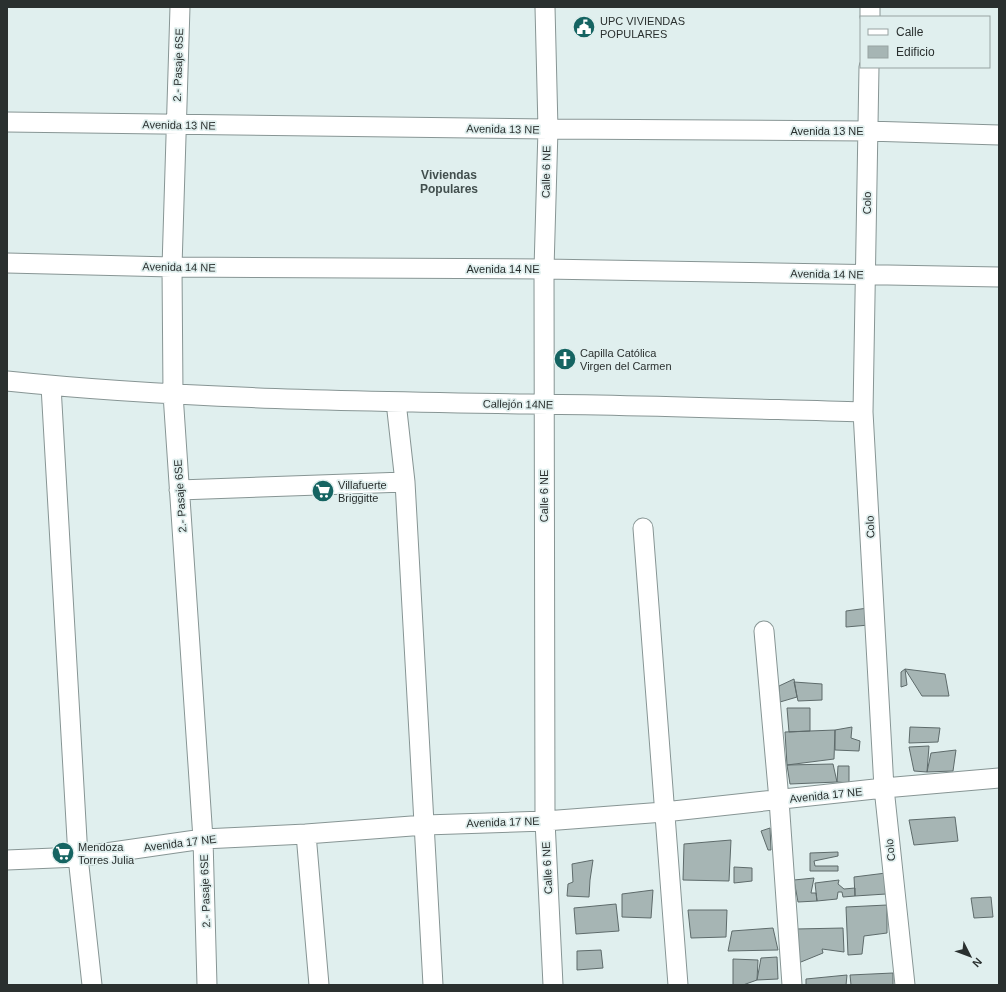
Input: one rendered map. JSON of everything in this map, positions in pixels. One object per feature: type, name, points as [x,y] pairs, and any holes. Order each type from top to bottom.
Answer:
[{"type":"street","name":"2.- Pasaje 6SE","points":[[180,7],[172,268],[173,394],[203,839],[207,985]]},
{"type":"street","name":"Calle 6 NE","points":[[545,7],[548,130],[544,269],[545,821],[553,985]]},
{"type":"street","name":"Colo","points":[[869,68],[863,412],[884,788],[905,985]]},
{"type":"street","name":"Avenida 13 NE","points":[[7,122],[548,130],[867,131],[999,135]]},
{"type":"street","name":"Avenida 14 NE","points":[[7,263],[172,268],[544,269],[999,277]]},
{"type":"street","name":"Callejón 14NE","points":[[7,381],[51,386],[173,394],[396,402],[863,412]]},
{"type":"street","points":[[51,386],[78,857],[92,985]]},
{"type":"street","points":[[396,402],[405,482],[433,985]]},
{"type":"street","points":[[180,490],[405,482]]},
{"type":"street","points":[[643,528],[678,985]]},
{"type":"street","points":[[764,631],[779,800],[792,985]]},
{"type":"street","name":"Avenida 17 NE","points":[[7,860],[78,857],[203,839],[306,834],[425,825],[545,821],[664,812],[884,788],[999,778]]},
{"type":"street","points":[[306,834],[319,985]]},
{"type":"building","points":[[868,608],[869,625],[846,627],[846,611]]},
{"type":"building","points":[[905,669],[945,674],[949,696],[922,696]]},
{"type":"building","points":[[905,669],[907,685],[901,687],[901,672]]},
{"type":"building","points":[[794,679],[797,697],[780,702],[779,686]]},
{"type":"building","points":[[794,682],[822,684],[822,700],[798,701]]},
{"type":"building","points":[[787,708],[810,708],[810,731],[789,732]]},
{"type":"building","points":[[852,727],[851,738],[860,741],[859,751],[835,750],[835,730]]},
{"type":"building","points":[[910,727],[940,728],[938,742],[909,743]]},
{"type":"building","points":[[835,730],[834,759],[787,765],[785,732]]},
{"type":"building","points":[[929,746],[927,772],[914,771],[909,747]]},
{"type":"building","points":[[956,750],[953,771],[927,772],[931,753]]},
{"type":"building","points":[[833,764],[837,782],[790,784],[787,765]]},
{"type":"building","points":[[838,766],[849,766],[849,783],[837,782]]},
{"type":"building","points":[[955,817],[958,841],[914,845],[909,820]]},
{"type":"building","points":[[770,828],[771,850],[768,850],[761,831]]},
{"type":"building","points":[[731,840],[729,881],[683,880],[684,844]]},
{"type":"building","points":[[838,852],[838,856],[814,861],[815,866],[838,866],[838,871],[810,871],[810,853]]},
{"type":"building","points":[[593,860],[589,897],[567,896],[568,884],[573,882],[572,864]]},
{"type":"building","points":[[734,867],[752,868],[752,881],[734,883]]},
{"type":"building","points":[[886,873],[886,894],[855,896],[854,877]]},
{"type":"building","points":[[814,878],[811,893],[816,893],[817,901],[798,902],[794,880]]},
{"type":"building","points":[[839,880],[838,884],[844,889],[855,888],[855,896],[843,897],[842,892],[838,892],[837,899],[817,901],[815,883]]},
{"type":"building","points":[[653,890],[651,918],[622,917],[622,894]]},
{"type":"building","points":[[991,897],[993,917],[974,918],[971,898]]},
{"type":"building","points":[[616,904],[619,931],[576,934],[574,908]]},
{"type":"building","points":[[887,905],[887,933],[864,936],[862,954],[848,955],[846,907]]},
{"type":"building","points":[[688,910],[727,910],[726,937],[691,938]]},
{"type":"building","points":[[773,928],[778,950],[728,951],[732,931]]},
{"type":"building","points":[[843,928],[844,952],[822,949],[823,953],[796,964],[796,929]]},
{"type":"building","points":[[601,950],[603,968],[577,970],[577,951]]},
{"type":"building","points":[[777,957],[778,979],[757,980],[761,958]]},
{"type":"building","points":[[733,959],[758,960],[757,980],[743,985],[733,985]]},
{"type":"building","points":[[893,973],[893,985],[851,985],[850,975]]},
{"type":"building","points":[[847,975],[846,985],[806,985],[806,979]]},
{"type":"place","name":"UPC VIVIENDAS POPULARES","points":[[584,27]]},
{"type":"place","name":"Capilla Católica Virgen del Carmen","points":[[565,359]]},
{"type":"place","name":"Villafuerte Briggitte","points":[[323,491]]},
{"type":"place","name":"Mendoza Torres Julia","points":[[63,853]]},
{"type":"district","name":"Viviendas Populares","points":[[449,182]]}]
